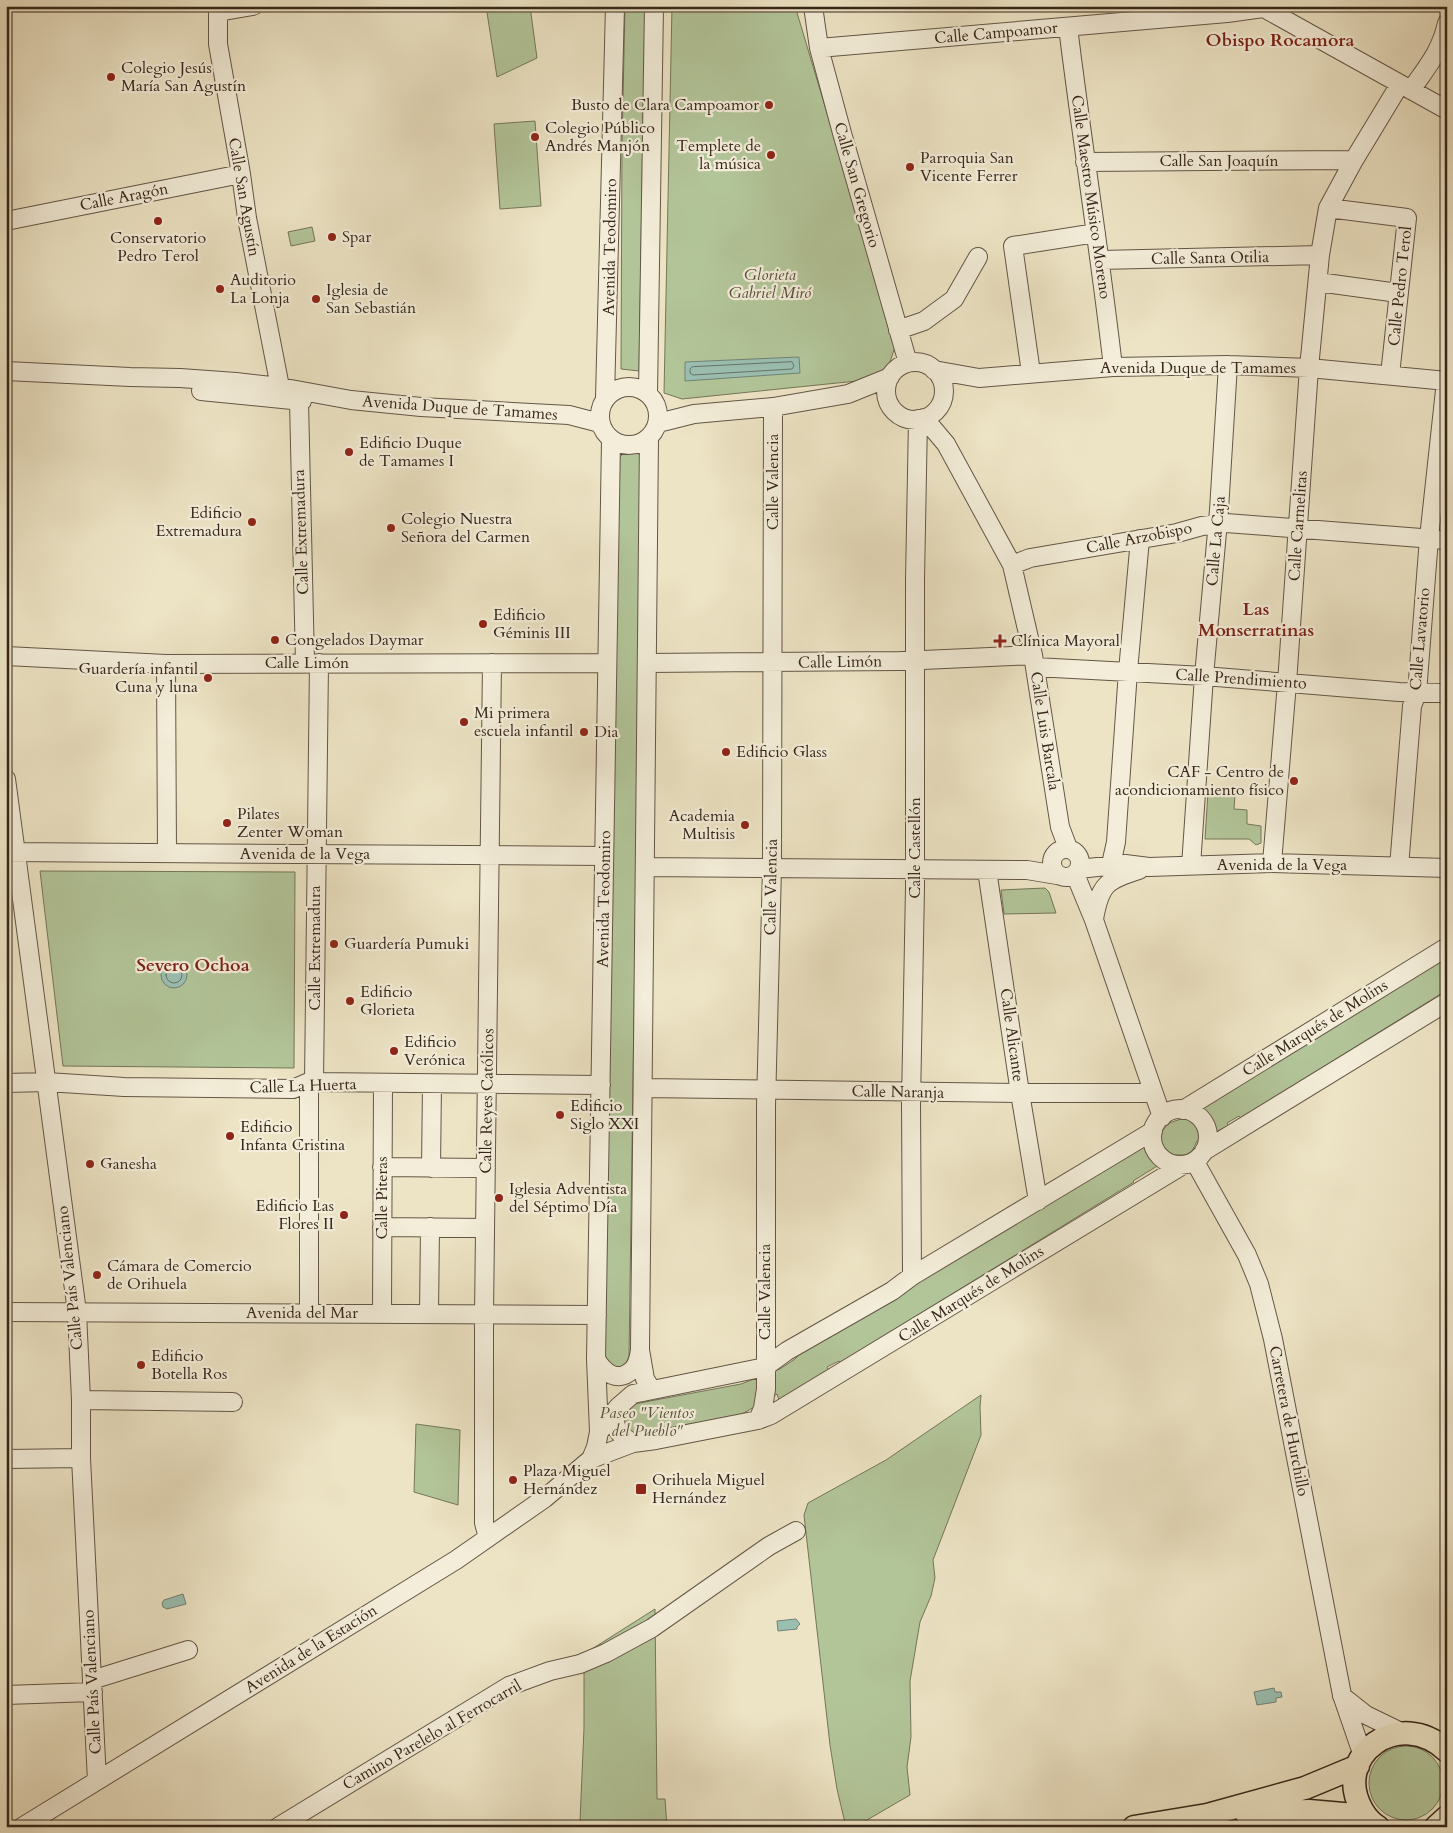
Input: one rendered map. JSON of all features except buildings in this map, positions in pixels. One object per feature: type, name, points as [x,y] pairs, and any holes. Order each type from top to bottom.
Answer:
[{"type":"main road","points":[[1373,1824],[1357,1801],[1354,1784],[1360,1761],[1372,1744],[1386,1736],[1410,1733],[1434,1736],[1447,1734]]},
{"type":"main road","points":[[1410,1733],[1434,1740],[1447,1751]]},
{"type":"main road","points":[[1134,1827],[1207,1815],[1305,1788],[1360,1761]]},
{"type":"main road","points":[[1207,1815],[1309,1811],[1373,1824]]},
{"type":"street","points":[[218,9],[253,6]]},
{"type":"street","name":"Avenida Teodomiro","points":[[602,409],[615,6]]},
{"type":"street","points":[[654,6],[652,399],[659,413],[658,423],[655,431],[649,438],[634,446],[618,444],[606,435],[602,409],[613,391],[631,387],[640,389],[652,399],[694,414]]},
{"type":"street","name":"Calle San Gregorio","points":[[813,6],[819,48],[908,363]]},
{"type":"street","points":[[1262,7],[1447,110]]},
{"type":"street","name":"Calle Campoamor","points":[[819,48],[1227,13],[1262,7]]},
{"type":"street","name":"Calle San Agustín","points":[[218,9],[218,44],[247,218],[280,387]]},
{"type":"street","name":"Calle Carmelitas","points":[[1272,863],[1287,683],[1309,368],[1320,256],[1328,208],[1354,160],[1405,87],[1441,57],[1447,23]]},
{"type":"street","name":"Calle Maestro Músico Moreno","points":[[1068,27],[1113,368]]},
{"type":"street","name":"Calle San Joaquín","points":[[1085,162],[1354,160]]},
{"type":"street","name":"Calle Aragón","points":[[6,221],[241,174]]},
{"type":"street","name":"Calle Pedro Terol","points":[[1328,208],[1407,218],[1390,375]]},
{"type":"street","points":[[1032,373],[1013,246],[1096,233]]},
{"type":"street","name":"Calle Santa Otilia","points":[[1100,260],[1320,256]]},
{"type":"street","points":[[898,330],[924,321],[954,299],[978,257]]},
{"type":"street","points":[[1318,282],[1398,293]]},
{"type":"street","points":[[917,362],[926,364],[934,370],[940,377],[943,386],[930,410],[902,416],[890,405],[886,390],[890,377],[897,368],[908,363],[917,362]]},
{"type":"street","name":"Avenida Duque de Tamames","points":[[934,370],[979,378],[1113,368],[1228,365],[1309,368],[1446,381]]},
{"type":"street","name":"Calle La Caja","points":[[1191,866],[1228,365]]},
{"type":"street","name":"Avenida Duque de Tamames","points":[[6,371],[180,378],[280,387],[351,400],[420,407],[568,415],[602,409]]},
{"type":"street","name":"Avenida Duque de Tamames","points":[[130,377],[176,388],[299,401],[351,400]]},
{"type":"street","points":[[658,423],[694,414],[773,408],[848,394],[890,377]]},
{"type":"street","name":"Avenida Duque de Tamames","points":[[930,410],[979,378]]},
{"type":"street","name":"Calle Lavatorio","points":[[1406,868],[1412,706],[1417,693],[1429,538],[1446,381]]},
{"type":"street","points":[[848,394],[887,398]]},
{"type":"street","name":"Calle Extremadura","points":[[299,401],[312,663],[316,854],[308,1313]]},
{"type":"street","name":"Calle Valencia","points":[[765,1367],[766,1090],[772,868],[773,408]]},
{"type":"street","name":"Calle Luis Barcala","points":[[930,410],[946,444],[1012,565],[1034,661],[1066,864]]},
{"type":"street","name":"Calle Castellón","points":[[912,1276],[911,1092],[915,869],[915,660],[930,410]]},
{"type":"street","points":[[649,438],[640,1350],[645,1379],[652,1390]]},
{"type":"street","name":"Avenida Teodomiro","points":[[591,1458],[596,1447],[599,1432],[596,1359],[611,440]]},
{"type":"street","name":"Calle Arzobispo","points":[[1012,565],[1030,558],[1217,524],[1298,528],[1447,540]]},
{"type":"street","points":[[1119,862],[1116,842],[1128,671],[1140,539]]},
{"type":"street","name":"Calle Limón","points":[[6,656],[166,664],[608,662]]},
{"type":"street","name":"Calle Limón","points":[[647,663],[915,660],[1034,661]]},
{"type":"street","name":"Calle Prendimiento","points":[[1034,661],[1128,671],[1417,693],[1447,693]]},
{"type":"street","name":"Calle Reyes Católicos","points":[[488,1538],[484,1522],[484,1314],[492,663]]},
{"type":"street","points":[[166,664],[167,853]]},
{"type":"street","name":"Calle País Valenciano","points":[[6,779],[12,852],[47,1082],[77,1312],[81,1400],[81,1458],[97,1781]]},
{"type":"street","name":"Avenida de la Vega","points":[[12,852],[604,856]]},
{"type":"street","name":"Avenida de la Vega","points":[[1066,864],[1119,862],[1149,866],[1191,866],[1272,863],[1447,868]]},
{"type":"street","points":[[645,867],[1027,870],[1066,864],[1086,899],[1153,1093],[1168,1117]]},
{"type":"street","name":"Avenida de la Vega","points":[[1094,920],[1099,894],[1105,886],[1124,874],[1149,866]]},
{"type":"street","name":"Avenida de la Vega","points":[[1406,868],[1447,875]]},
{"type":"street","name":"Calle Alicante","points":[[987,870],[1038,1201]]},
{"type":"street","name":"Calle Marqués de Molins","points":[[599,1432],[616,1410],[631,1395],[765,1367],[1038,1201],[1168,1117],[1447,946]]},
{"type":"street","name":"Calle Marqués de Molins","points":[[591,1458],[633,1443],[758,1420],[771,1415],[1194,1159],[1447,1002]]},
{"type":"street","name":"Calle La Huerta","points":[[6,1083],[47,1082],[124,1087],[293,1089],[311,1082],[601,1085]]},
{"type":"street","name":"Calle Piteras","points":[[382,1083],[382,1313]]},
{"type":"street","points":[[431,1168],[432,1084]]},
{"type":"street","name":"Calle Naranja","points":[[643,1088],[1153,1093]]},
{"type":"street","points":[[1197,1116],[1206,1129],[1207,1144],[1194,1159],[1167,1162],[1155,1150],[1152,1142],[1168,1117],[1197,1116]]},
{"type":"street","name":"Carretera de Hurchillo","points":[[1194,1159],[1247,1255],[1259,1284],[1273,1340],[1342,1695],[1360,1761]]},
{"type":"street","points":[[382,1167],[486,1168]]},
{"type":"street","points":[[382,1227],[485,1228]]},
{"type":"street","points":[[429,1314],[430,1227]]},
{"type":"street","name":"Avenida del Mar","points":[[6,1312],[597,1314]]},
{"type":"street","points":[[596,1359],[606,1373],[618,1376],[632,1370],[637,1363],[640,1350]]},
{"type":"street","points":[[758,1420],[766,1399],[765,1367]]},
{"type":"street","points":[[81,1400],[233,1402]]},
{"type":"street","points":[[616,1410],[616,1427],[624,1438],[633,1443]]},
{"type":"street","points":[[6,1459],[81,1458]]},
{"type":"street","name":"Avenida de la Estación","points":[[22,1827],[456,1560],[545,1498],[591,1458]]},
{"type":"street","name":"Camino Parelelo al Ferrocarril","points":[[278,1827],[509,1686],[550,1671],[580,1664],[606,1653],[652,1628],[769,1546],[796,1531]]},
{"type":"street","points":[[6,1695],[92,1686],[188,1650]]},
{"type":"street","points":[[1342,1695],[1366,1715],[1410,1733]]},
{"type":"green space","points":[[486,6],[530,6],[537,58],[497,77]]},
{"type":"green space","points":[[625,6],[645,6],[639,371],[621,369]]},
{"type":"green space","name":"Glorieta Gabriel Miró","points":[[672,6],[795,6],[896,344],[888,368],[876,379],[682,399],[664,393]]},
{"type":"green space","points":[[535,121],[541,206],[500,209],[494,124]]},
{"type":"green space","points":[[312,227],[315,241],[291,246],[288,232]]},
{"type":"green space","points":[[625,452],[638,453],[642,459],[629,1357],[625,1365],[616,1368],[608,1365],[604,1356],[619,458]]},
{"type":"green space","points":[[1208,792],[1235,794],[1234,809],[1247,810],[1247,824],[1261,826],[1261,843],[1256,845],[1249,839],[1205,839]]},
{"type":"green space","points":[[40,871],[295,872],[294,1068],[63,1066]]},
{"type":"green space","points":[[1045,888],[1049,892],[1056,913],[1004,914],[1001,890]]},
{"type":"green space","name":"Paseo \"Vientos del Pueblo\"","points":[[1447,954],[1447,990],[1241,1118],[1239,1116],[1227,1123],[1229,1126],[1216,1130],[1197,1141],[1192,1151],[1186,1155],[1175,1155],[840,1363],[839,1361],[827,1367],[829,1371],[779,1400],[777,1394],[742,1414],[726,1417],[631,1448],[618,1407],[741,1384],[780,1369],[795,1359],[805,1348]]},
{"type":"green space","points":[[981,1395],[981,1435],[933,1560],[935,1578],[931,1596],[920,1622],[910,1681],[911,1737],[907,1767],[910,1795],[855,1827],[846,1827],[837,1789],[830,1745],[804,1515],[808,1503],[886,1460]]},
{"type":"green space","points":[[416,1424],[460,1430],[458,1505],[414,1492]]},
{"type":"green space","points":[[655,1609],[657,1799],[665,1799],[667,1827],[587,1827],[586,1823],[580,1822],[584,1728],[584,1654]]},
{"type":"green space","points":[[1406,1746],[1427,1752],[1437,1762],[1443,1783],[1437,1804],[1427,1814],[1406,1820],[1385,1814],[1375,1804],[1369,1783],[1375,1762],[1385,1752]]},
{"type":"water","points":[[721,6],[753,6],[737,11],[725,9]]},
{"type":"water","points":[[799,357],[800,373],[685,381],[685,362]]},
{"type":"water","points":[[174,962],[183,966],[187,975],[183,984],[174,988],[165,984],[161,975],[165,966]]},
{"type":"water","points":[[183,1594],[186,1604],[167,1609],[163,1607],[162,1603],[164,1600]]},
{"type":"water","points":[[796,1619],[800,1624],[797,1629],[778,1631],[777,1621]]},
{"type":"water","points":[[1274,1688],[1275,1692],[1281,1692],[1282,1697],[1276,1698],[1276,1702],[1257,1705],[1254,1692]]},
{"type":"place","name":"Colegio Jesús María San Agustín","points":[[111,77]]},
{"type":"place","name":"Busto de Clara Campoamor","points":[[769,105]]},
{"type":"place","name":"Colegio Público Andrés Manjón","points":[[535,137]]},
{"type":"place","name":"Templete de la música","points":[[771,155]]},
{"type":"place","name":"Parroquia San Vicente Ferrer","points":[[910,167]]},
{"type":"place","name":"Conservatorio Pedro Terol","points":[[158,221]]},
{"type":"place","name":"Spar","points":[[332,237]]},
{"type":"place","name":"Auditorio La Lonja","points":[[220,289]]},
{"type":"place","name":"Iglesia de San Sebastián","points":[[316,299]]},
{"type":"place","name":"Edificio Duque de Tamames I","points":[[349,452]]},
{"type":"place","name":"Edificio Extremadura","points":[[252,522]]},
{"type":"place","name":"Colegio Nuestra Señora del Carmen","points":[[391,528]]},
{"type":"place","name":"Edificio Géminis III","points":[[483,624]]},
{"type":"place","name":"Congelados Daymar","points":[[275,640]]},
{"type":"place","name":"Clínica Mayoral","points":[[1000,641]]},
{"type":"place","name":"Guardería infantil Cuna y luna","points":[[208,678]]},
{"type":"place","name":"Mi primera escuela infantil","points":[[464,722]]},
{"type":"place","name":"Dia","points":[[584,732]]},
{"type":"place","name":"Edificio Glass","points":[[726,752]]},
{"type":"place","name":"CAF - Centro de acondicionamiento físico","points":[[1294,781]]},
{"type":"place","name":"Pilates Zenter Woman","points":[[227,823]]},
{"type":"place","name":"Academia Multisis","points":[[745,825]]},
{"type":"place","name":"Guardería Pumuki","points":[[334,944]]},
{"type":"place","name":"Edificio Glorieta","points":[[350,1001]]},
{"type":"place","name":"Edificio Verónica","points":[[394,1051]]},
{"type":"place","name":"Edificio Siglo XXI","points":[[560,1115]]},
{"type":"place","name":"Edificio Infanta Cristina","points":[[230,1136]]},
{"type":"place","name":"Ganesha","points":[[90,1164]]},
{"type":"place","name":"Iglesia Adventista del Séptimo Día","points":[[499,1198]]},
{"type":"place","name":"Edificio Las Flores II","points":[[344,1215]]},
{"type":"place","name":"Cámara de Comercio de Orihuela","points":[[97,1275]]},
{"type":"place","name":"Edificio Botella Ros","points":[[141,1365]]},
{"type":"place","name":"Plaza Miguel Hernández","points":[[513,1480]]},
{"type":"place","name":"Orihuela Miguel Hernández","points":[[641,1489]]},
{"type":"district","name":"Obispo Rocamora","points":[[1280,40]]},
{"type":"district","name":"Las Monserratinas","points":[[1256,619]]},
{"type":"district","name":"Severo Ochoa","points":[[193,965]]}]
